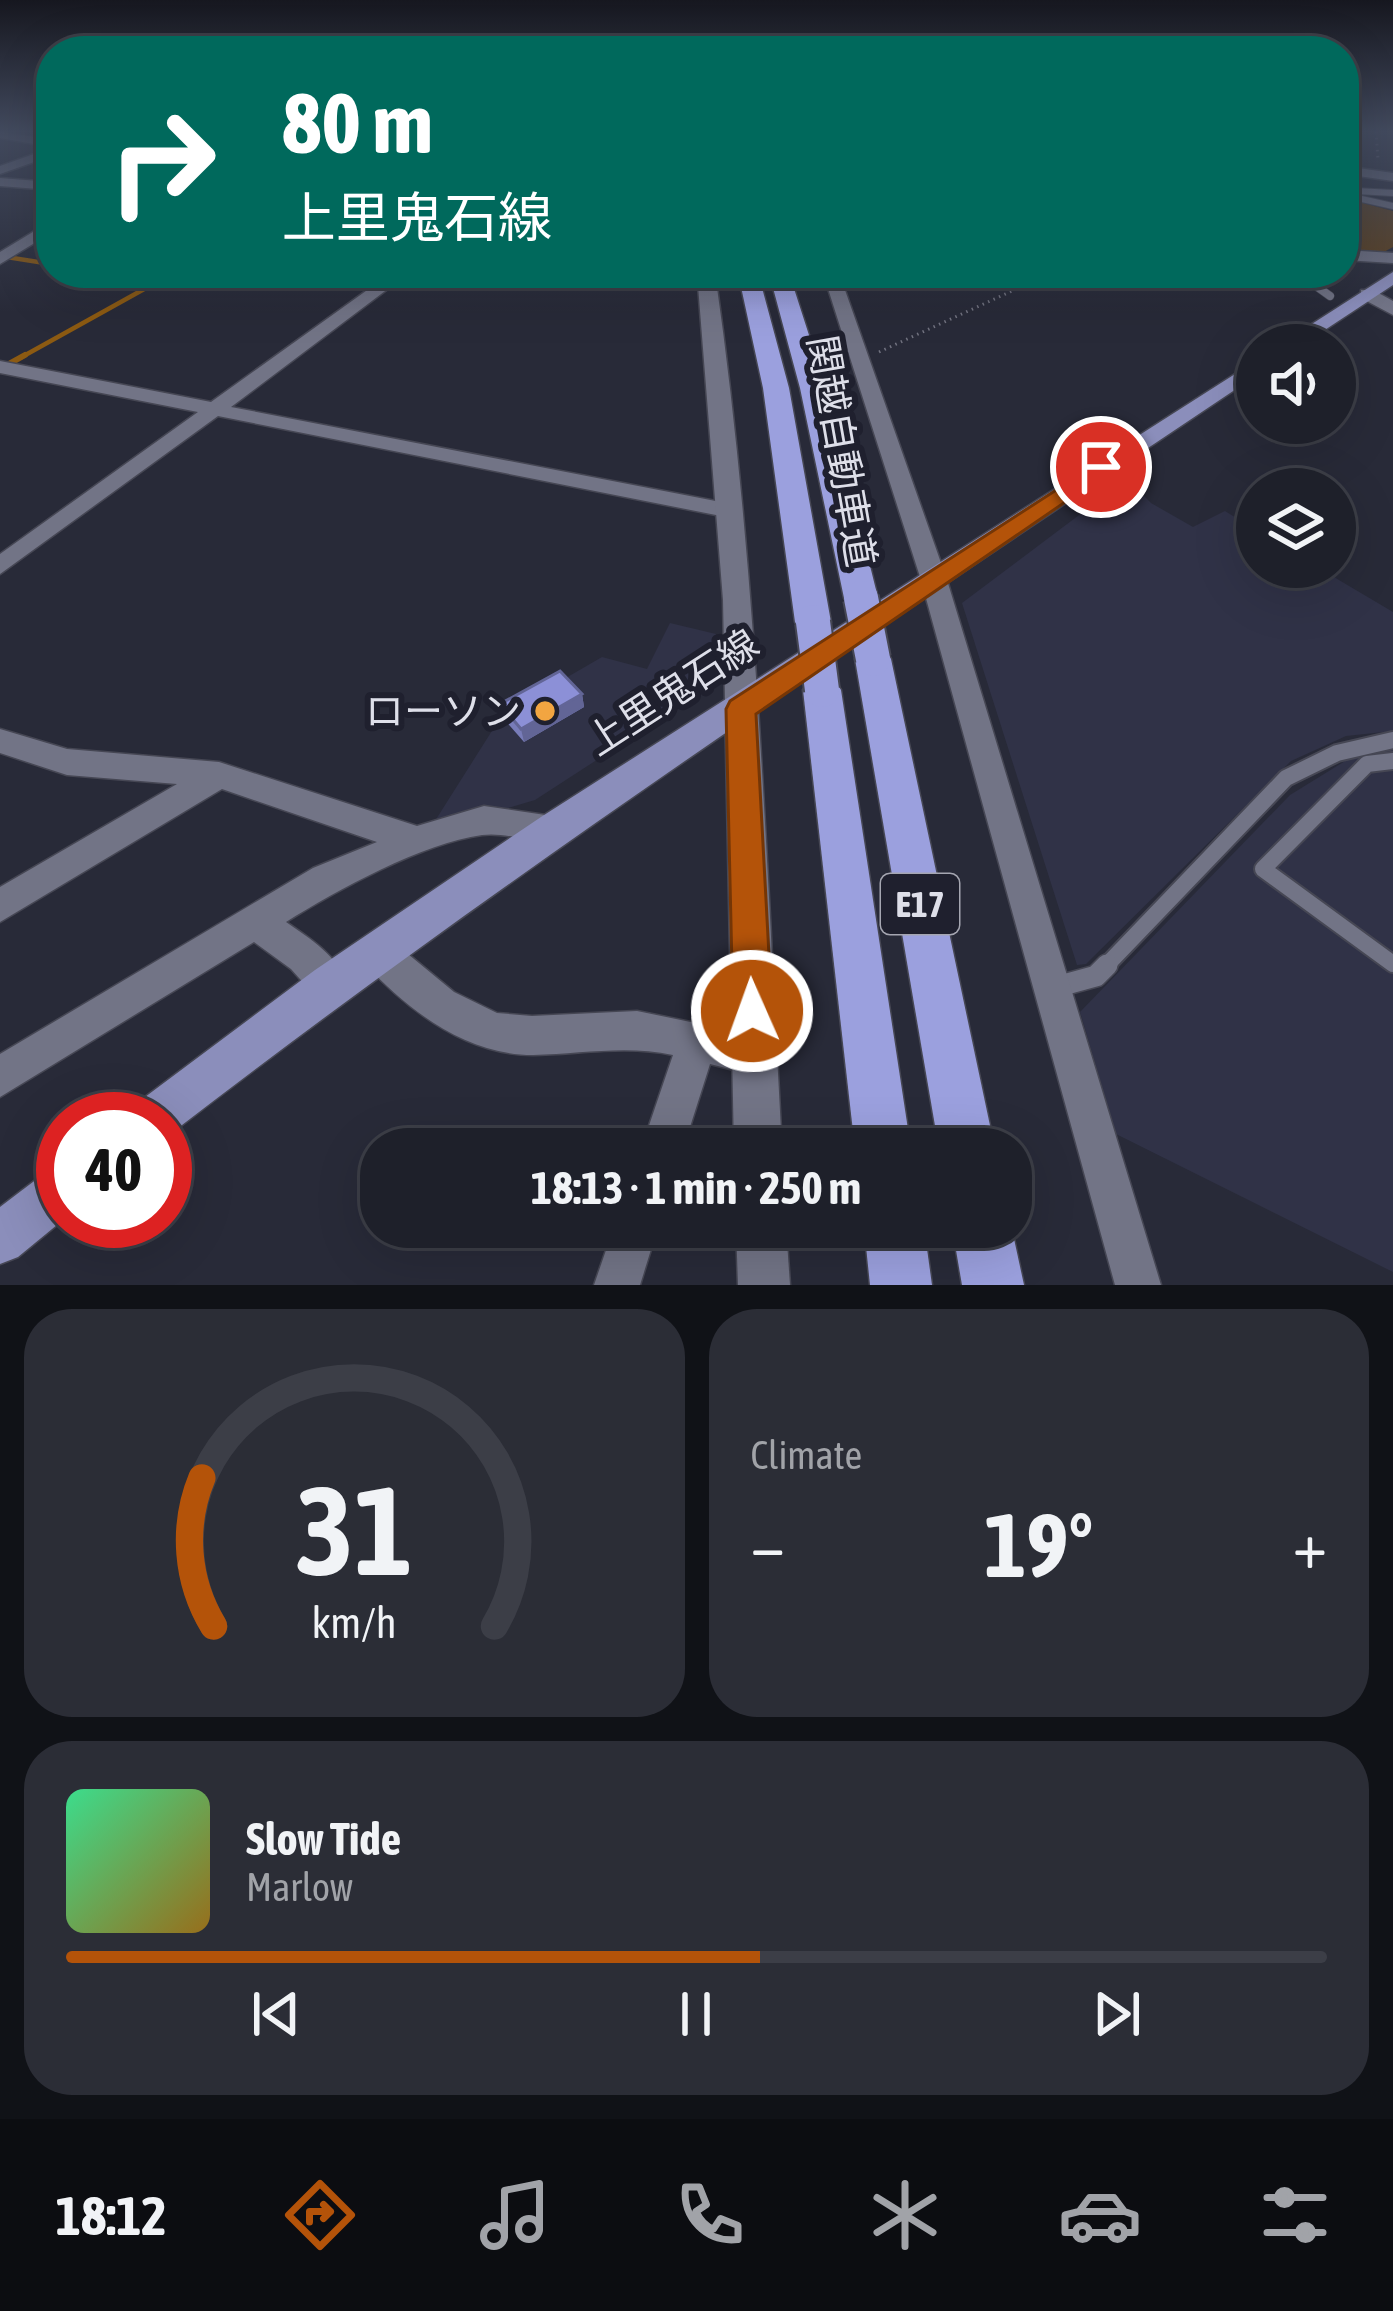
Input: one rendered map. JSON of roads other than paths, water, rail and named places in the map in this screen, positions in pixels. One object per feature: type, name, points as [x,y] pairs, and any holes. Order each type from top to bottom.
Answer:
[{"type":"highway","name":"関越自動車道","points":[[730,288],[776,388],[813,622],[880,1128]]},
{"type":"highway","name":"関越自動車道","points":[[783,288],[813,388],[861,598],[963,1128]]},
{"type":"highway","points":[[897,1248],[901,1285]]},
{"type":"highway","points":[[986,1248],[993,1285]]},
{"type":"main road","points":[[1321,324],[1393,278]]},
{"type":"main road","name":"上里鬼石線","points":[[189,1092],[554,828],[1236,380]]},
{"type":"main road","points":[[0,1239],[36,1210]]},
{"type":"street","points":[[0,259],[36,236]]},
{"type":"street","points":[[1359,256],[1393,257]]},
{"type":"street","points":[[0,566],[380,288]]},
{"type":"street","points":[[723,288],[724,400],[757,1128]]},
{"type":"street","points":[[829,288],[863,360],[934,580],[1138,1285]]},
{"type":"street","points":[[1367,294],[1393,309]]},
{"type":"street","points":[[0,367],[731,512]]},
{"type":"street","points":[[0,741],[68,762],[218,775],[417,841]]},
{"type":"street","points":[[0,906],[218,775]]},
{"type":"street","points":[[0,1077],[325,879],[417,841],[484,820],[554,828]]},
{"type":"street","points":[[254,921],[304,956],[331,985]]},
{"type":"street","points":[[377,952],[403,979],[440,1003],[475,1023],[512,1035],[638,1030],[754,1055]]},
{"type":"street","points":[[669,1128],[697,1043]]},
{"type":"street","points":[[617,1285],[629,1248]]},
{"type":"street","points":[[762,1248],[764,1285]]},
{"type":"lane","points":[[1359,193],[1390,193]]},
{"type":"lane","points":[[1377,206],[1390,193]]},
{"type":"lane","points":[[1359,199],[1393,206]]},
{"type":"lane","points":[[1319,288],[1330,296]]},
{"type":"lane","points":[[1051,988],[1096,976],[1286,778],[1316,759],[1358,744],[1393,740]]},
{"type":"lane","points":[[1393,761],[1367,764],[1263,868],[1393,964]]},
{"type":"waterway","points":[[0,256],[36,262]]},
{"type":"waterway","points":[[20,358],[146,288]]},
{"type":"waterway","points":[[0,369],[25,355]]},
{"type":"place","name":"ローソン","points":[[545,711]]}]
